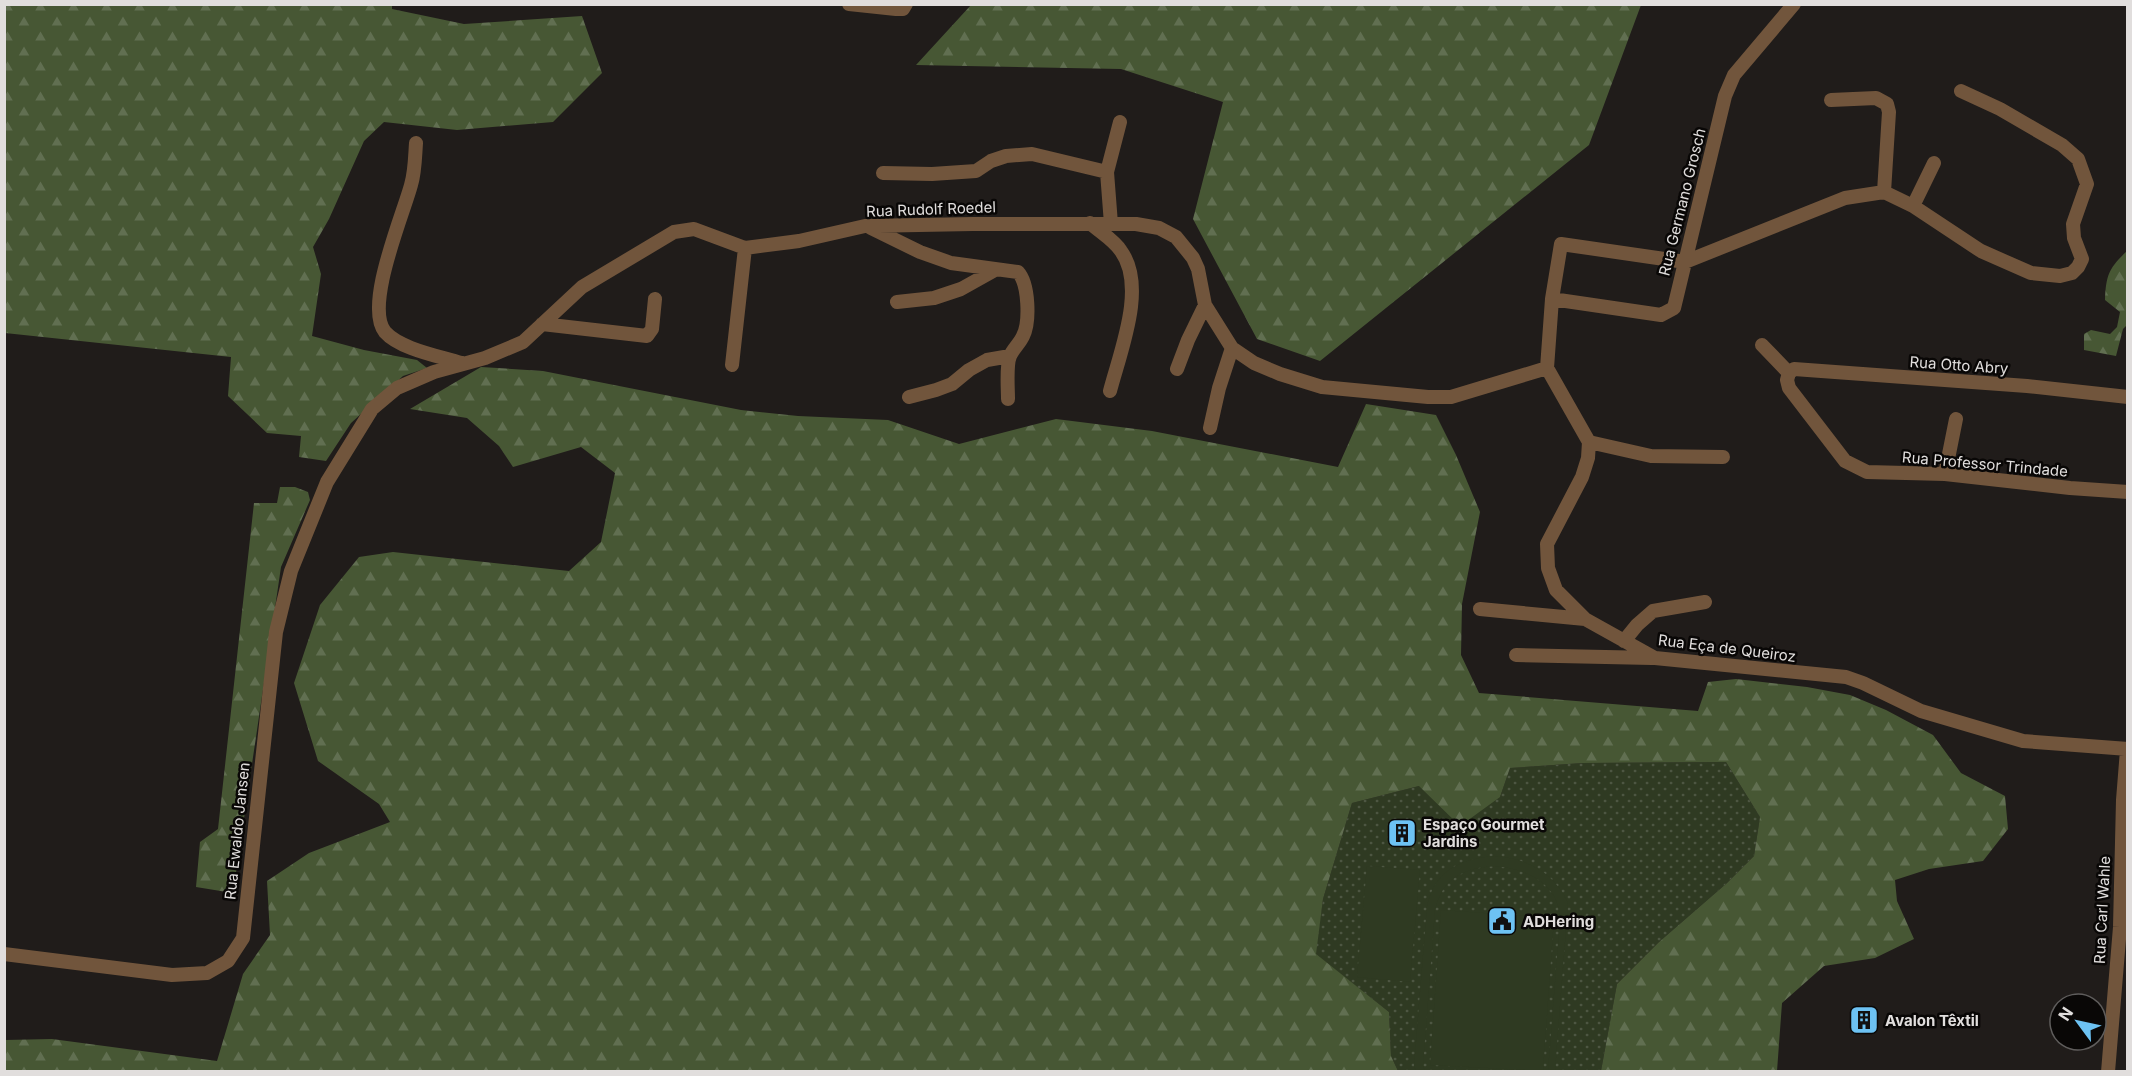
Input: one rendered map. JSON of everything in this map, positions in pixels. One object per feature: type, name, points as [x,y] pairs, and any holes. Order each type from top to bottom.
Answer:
[{"type":"street","points":[[849,4],[896,9],[903,9],[906,4]]},
{"type":"street","name":"Rua Germano Grosch","points":[[1552,299],[1661,315],[1674,308],[1725,96],[1734,75],[1794,4]]},
{"type":"street","points":[[1723,457],[1651,456],[1589,442],[1547,368],[1552,299],[1561,244],[1685,262],[1845,198],[1884,192],[1913,206],[1981,250],[2031,273],[2060,276],[2072,273],[2082,259],[2074,238],[2073,224],[2087,184],[2078,159],[2062,145],[2000,109],[1961,91]]},
{"type":"street","points":[[1831,100],[1876,98],[1887,104],[1889,112],[1884,192]]},
{"type":"street","points":[[1111,224],[1107,172],[1120,122]]},
{"type":"street","points":[[417,143],[412,182],[380,285],[379,318],[384,331],[399,343],[461,363]]},
{"type":"street","points":[[883,173],[932,174],[976,171],[991,161],[1006,156],[1032,154],[1107,172]]},
{"type":"street","points":[[1913,206],[1934,163]]},
{"type":"street","points":[[1090,223],[1120,249],[1129,265],[1132,278],[1131,310],[1110,391]]},
{"type":"street","name":"Rua Rudolf Roedel","points":[[327,482],[372,409],[397,388],[434,372],[485,358],[524,342],[582,287],[674,232],[694,229],[745,248],[789,242],[865,226],[1136,224],[1159,228],[1176,237],[1193,258],[1198,269],[1205,305],[1232,348],[1254,363],[1280,374],[1322,387],[1451,397],[1547,368]]},
{"type":"street","points":[[865,226],[920,252],[951,263],[1018,272],[1025,285],[1027,321],[1024,336],[1010,356],[1008,399]]},
{"type":"street","points":[[732,365],[745,248]]},
{"type":"street","points":[[897,302],[934,298],[961,289],[995,270]]},
{"type":"street","points":[[542,324],[647,336],[652,329],[655,299]]},
{"type":"street","points":[[1177,369],[1205,305]]},
{"type":"street","name":"Rua Professor Trindade","points":[[1762,345],[1789,373],[1787,380],[1789,388],[1845,461],[1867,472],[1945,474],[2127,492]]},
{"type":"street","points":[[1210,428],[1219,388],[1232,348]]},
{"type":"street","points":[[909,397],[952,384],[969,370],[987,360],[1010,356]]},
{"type":"street","name":"Rua Otto Abry","points":[[1789,373],[1794,369],[2027,386],[2127,397]]},
{"type":"street","points":[[1945,474],[1956,419]]},
{"type":"street","name":"Rua Eça de Queiroz","points":[[1589,442],[1582,477],[1547,544],[1548,568],[1556,590],[1585,619],[1655,658],[1846,677],[1921,711],[2023,741],[2127,750]]},
{"type":"street","name":"Rua Ewaldo Jansen","points":[[4,954],[172,975],[207,973],[228,962],[243,938],[276,632],[291,571],[327,482]]},
{"type":"street","points":[[1624,641],[1653,610],[1705,602]]},
{"type":"street","points":[[1480,609],[1585,619]]},
{"type":"street","points":[[1516,655],[1655,658]]},
{"type":"street","name":"Rua Carl Wahle","points":[[2108,1071],[2124,927],[2123,800],[2127,750]]},
{"type":"green space","points":[[392,4],[392,9],[464,24],[582,16],[602,73],[553,122],[457,130],[384,122],[364,141],[329,219],[313,247],[321,274],[312,336],[364,350],[417,360],[427,368],[403,376],[351,423],[326,461],[299,457],[301,436],[267,433],[228,396],[231,357],[5,333],[5,5]]},
{"type":"green space","points":[[971,5],[1641,5],[1589,145],[1320,361],[1257,339],[1193,219],[1223,102],[1121,69],[916,65]]},
{"type":"green space","points":[[2127,251],[2127,325],[2123,329],[2116,356],[2084,350],[2084,334],[2091,330],[2110,334],[2117,327],[2120,312],[2105,300],[2106,284],[2112,267]]},
{"type":"green space","points":[[481,367],[543,371],[741,410],[798,416],[888,420],[959,444],[1056,419],[1152,431],[1338,467],[1366,404],[1436,415],[1480,512],[1462,604],[1461,655],[1479,693],[1698,711],[1708,682],[1736,679],[1807,687],[1850,695],[1886,710],[1933,735],[1961,773],[2005,796],[2008,829],[1983,861],[1929,869],[1895,880],[1897,901],[1914,939],[1875,958],[1824,966],[1782,1003],[1777,1071],[1601,1071],[1617,984],[1659,942],[1727,883],[1754,856],[1760,817],[1726,762],[1583,763],[1510,768],[1500,797],[1460,826],[1419,786],[1352,803],[1323,899],[1316,954],[1389,1012],[1391,1056],[1398,1071],[5,1071],[5,1040],[52,1039],[217,1061],[243,974],[270,935],[267,881],[309,853],[390,822],[379,804],[318,761],[294,683],[320,605],[359,557],[393,552],[569,571],[601,542],[615,473],[581,447],[513,467],[499,446],[467,418],[410,409]]},
{"type":"green space","points":[[280,487],[295,487],[308,492],[310,500],[281,567],[233,893],[196,887],[200,842],[218,829],[254,503],[277,503]]},
{"type":"green space","name":"ADHering","points":[[1726,762],[1760,817],[1754,856],[1727,883],[1659,942],[1617,984],[1601,1071],[1398,1071],[1391,1056],[1389,1012],[1315,954],[1323,899],[1352,803],[1419,786],[1500,797],[1510,768],[1583,763]]},
{"type":"green space","points":[[1494,856],[1518,860],[1538,869],[1555,883],[1568,903],[1555,1071],[1548,1071],[1560,918],[1557,904],[1545,885],[1534,877],[1521,871],[1493,867],[1478,868],[1453,879],[1444,889],[1438,901],[1435,910],[1423,1066],[1425,1071],[1416,1071],[1414,1066],[1427,906],[1431,894],[1436,883],[1451,869],[1470,860]]},
{"type":"green space","points":[[1367,866],[1420,870],[1410,982],[1357,977]]},
{"type":"green space","points":[[1441,910],[1554,918],[1543,1071],[1430,1065]]},
{"type":"place","name":"Espaço Gourmet Jardins","points":[[1402,833]]},
{"type":"place","name":"ADHering","points":[[1502,921]]},
{"type":"place","name":"Avalon Têxtil","points":[[1864,1020]]}]
